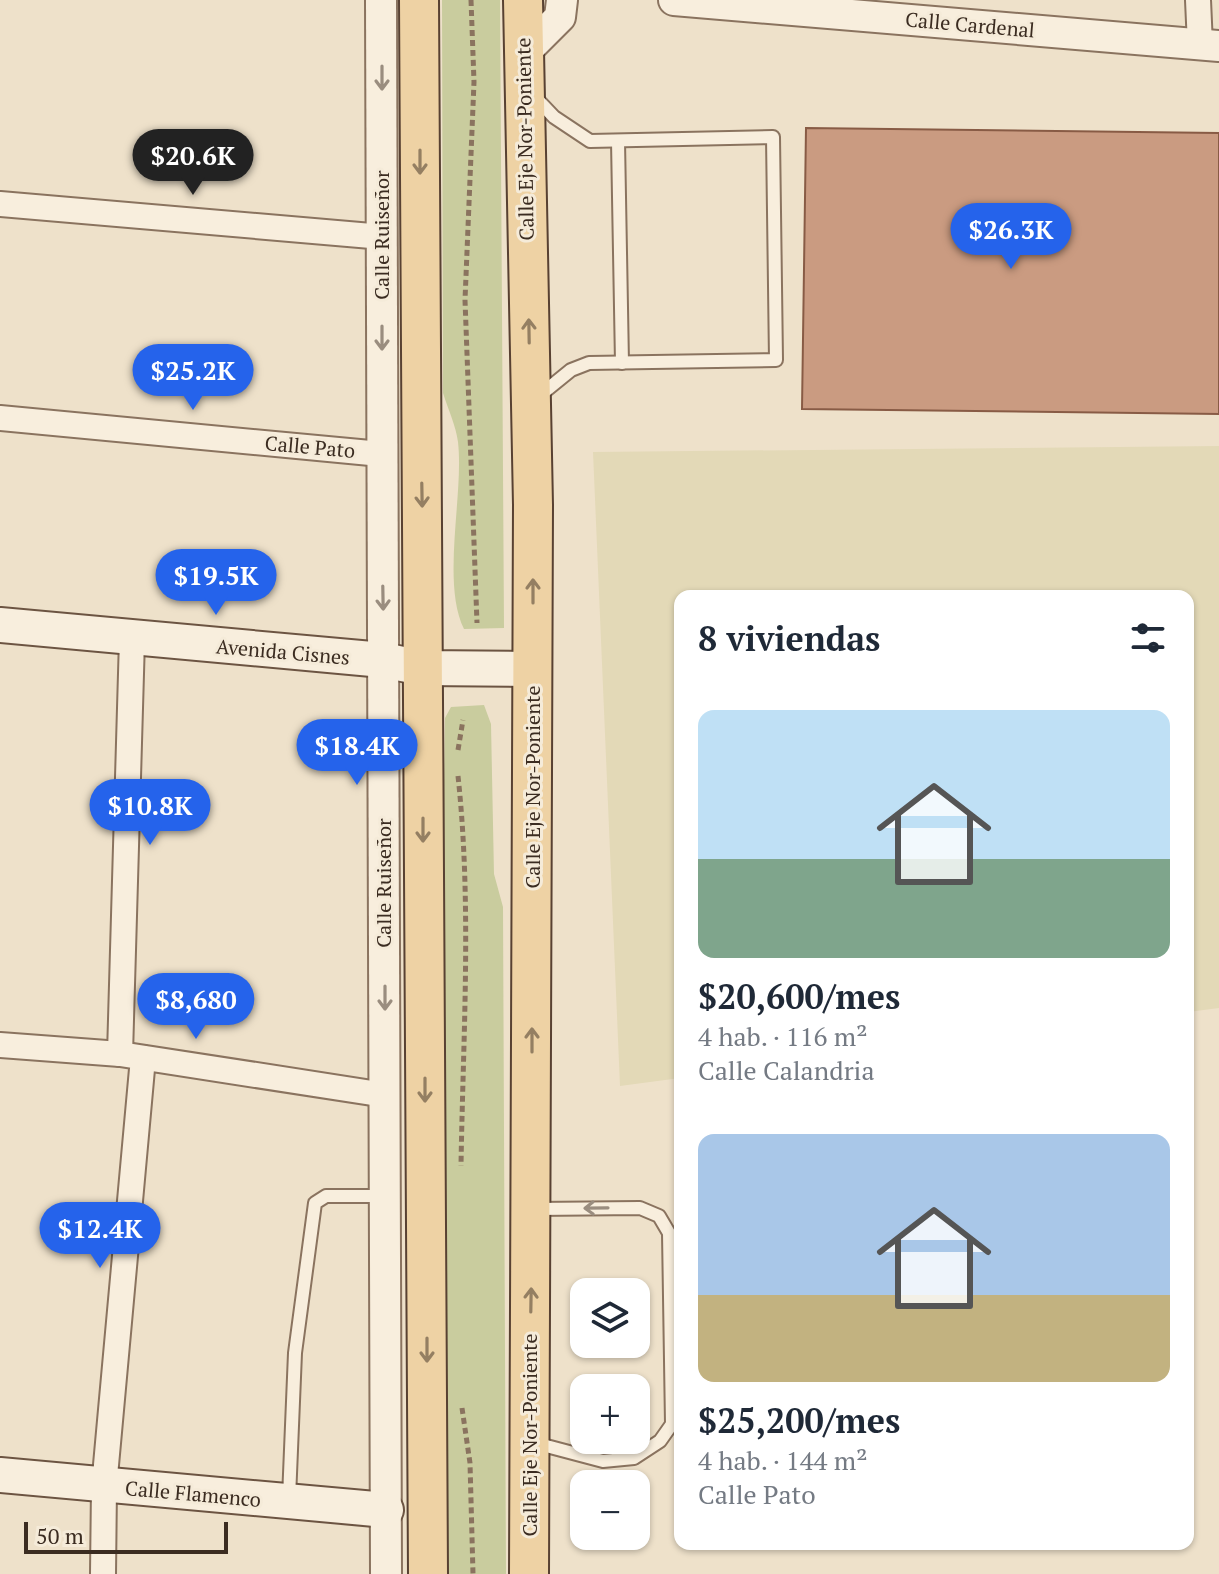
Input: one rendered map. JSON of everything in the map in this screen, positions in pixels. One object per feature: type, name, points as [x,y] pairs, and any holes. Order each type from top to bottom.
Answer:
[{"type":"main road","points":[[419,0],[428,1574]]},
{"type":"main road","name":"Calle Eje Nor-Poniente","points":[[523,0],[534,669],[529,1574]]},
{"type":"main road","name":"Avenida Cisnes","points":[[0,625],[383,660],[422,668],[534,669]]},
{"type":"main road","name":"Calle Flamenco","points":[[0,1475],[104,1487],[386,1510]]},
{"type":"street","name":"Calle Ruiseñor","points":[[381,0],[386,1574]]},
{"type":"street","points":[[523,68],[560,17],[562,0]]},
{"type":"street","name":"Calle Cardenal","points":[[674,0],[1209,45]]},
{"type":"street","points":[[1198,0],[1209,45]]},
{"type":"street","points":[[0,204],[383,237]]},
{"type":"street","name":"Calle Pato","points":[[0,418],[381,454]]},
{"type":"street","points":[[103,1574],[104,1487],[132,1056],[132,639]]},
{"type":"street","points":[[0,1045],[132,1056],[385,1095]]},
{"type":"lane","points":[[523,68],[554,117],[590,141],[773,137],[776,360],[589,363],[571,370],[531,404]]},
{"type":"lane","points":[[618,141],[622,363]]},
{"type":"lane","points":[[289,1502],[295,1353],[315,1203],[326,1196],[385,1196]]},
{"type":"lane","points":[[529,1441],[603,1461],[634,1458],[660,1441],[672,1424],[674,1376],[669,1233],[659,1216],[640,1208],[532,1209]]},
{"type":"path","points":[[471,0],[474,82],[465,300],[477,623]]},
{"type":"path","points":[[461,1172],[463,820],[456,760],[463,720]]},
{"type":"path","points":[[462,1397],[470,1463],[473,1574]]},
{"type":"shaded area","points":[[1219,446],[1219,1008],[1194,1011],[1194,590],[674,590],[674,1079],[620,1086],[593,452]]},
{"type":"green space","points":[[442,0],[500,0],[504,628],[464,629],[457,610],[454,587],[459,463],[457,436],[443,393]]},
{"type":"green space","points":[[484,705],[491,724],[494,874],[503,907],[506,1574],[446,1574],[442,906],[445,718],[451,707]]},
{"type":"building","points":[[806,128],[1219,133],[1219,414],[802,409]]}]
